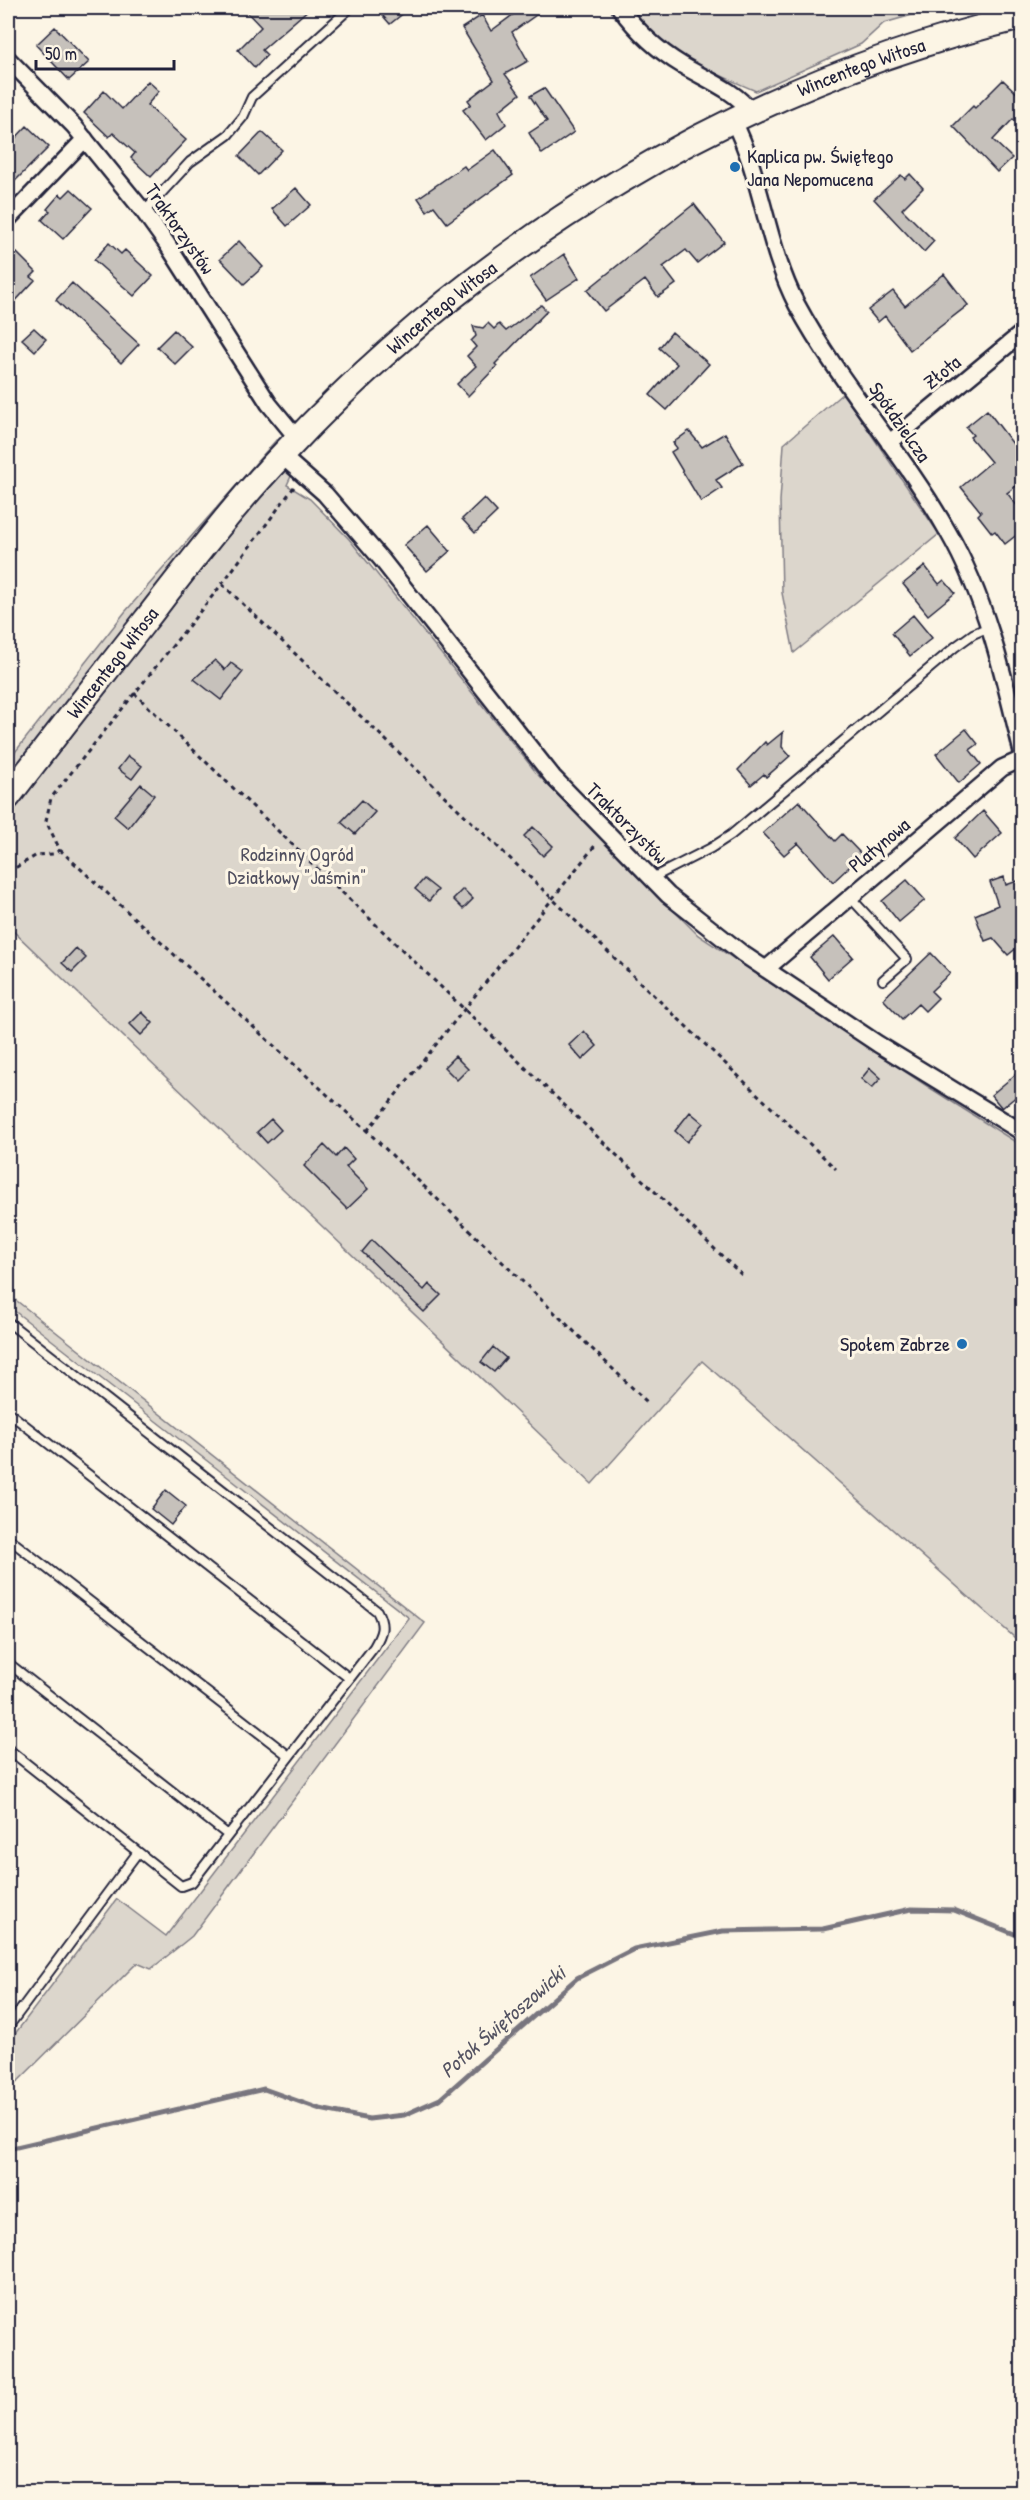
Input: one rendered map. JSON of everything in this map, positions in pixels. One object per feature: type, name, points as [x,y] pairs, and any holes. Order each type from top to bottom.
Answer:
[{"type":"main road","name":"Wincentego Witosa","points":[[8,797],[173,585],[289,446],[343,391],[405,336],[506,256],[555,220],[628,175],[742,116],[876,59],[1023,16]]},
{"type":"street","points":[[620,8],[657,48],[730,93],[745,105],[742,116]]},
{"type":"street","name":"Traktorzystów","points":[[8,59],[85,139],[144,212],[269,404],[305,474],[382,560],[537,758],[606,833],[711,931],[878,1044],[1023,1132]]},
{"type":"street","name":"Spółdzielcza","points":[[742,116],[748,154],[778,262],[797,304],[830,358],[949,533],[970,575],[989,627],[1023,752]]},
{"type":"street","points":[[8,219],[85,139]]},
{"type":"street","name":"Złota","points":[[889,443],[1023,333]]},
{"type":"street","name":"Platynowa","points":[[766,969],[1002,768],[1023,759]]},
{"type":"lane","points":[[144,212],[190,162],[228,135],[243,117],[252,97],[350,8]]},
{"type":"lane","points":[[652,878],[711,849],[731,835],[955,647],[989,627]]},
{"type":"lane","points":[[850,897],[908,959],[883,980]]},
{"type":"lane","points":[[8,1322],[377,1611],[383,1621],[382,1632],[349,1678],[192,1882],[181,1886],[8,1749]]},
{"type":"lane","points":[[8,1412],[349,1678]]},
{"type":"lane","points":[[8,1538],[289,1756]]},
{"type":"lane","points":[[8,1663],[228,1835]]},
{"type":"lane","points":[[8,2027],[138,1852]]},
{"type":"path","points":[[305,474],[222,584],[51,798],[46,821],[60,850],[367,1131],[647,1402]]},
{"type":"path","points":[[222,584],[836,1169]]},
{"type":"path","points":[[134,693],[745,1278]]},
{"type":"path","points":[[367,1131],[606,833]]},
{"type":"path","points":[[8,872],[37,855],[53,854],[60,850]]},
{"type":"green space","points":[[631,8],[819,8],[820,12],[831,8],[937,8],[884,23],[861,44],[756,91],[699,65],[671,49],[648,31]]},
{"type":"green space","points":[[843,393],[939,534],[794,653],[782,593],[780,501],[784,444]]},
{"type":"green space","points":[[277,439],[8,781],[8,761],[125,612]]},
{"type":"green space","name":"Rodzinny Ogród Działkowy \"Jaśmin\"","points":[[284,471],[291,471],[292,474],[287,485],[310,499],[349,539],[539,776],[698,935],[1022,1146],[1022,1644],[702,1361],[592,1484],[13,931],[8,938],[8,815],[275,476]]},
{"type":"green space","points":[[8,1294],[425,1623],[192,1936],[151,1969],[137,1963],[8,2091],[8,2043],[117,1899],[166,1936],[409,1618],[8,1306]]},
{"type":"building","points":[[243,8],[310,8],[262,50],[267,55],[255,68],[238,50],[261,27]]},
{"type":"building","points":[[376,8],[410,8],[390,24]]},
{"type":"building","points":[[522,8],[546,8],[512,32],[528,61],[505,74],[520,94],[499,111],[506,124],[486,140],[463,110],[471,104],[468,100],[494,80],[462,28],[482,15],[491,31]]},
{"type":"building","points":[[55,27],[89,62],[69,80],[36,45]]},
{"type":"building","points":[[1003,80],[1023,99],[1023,128],[1013,119],[993,140],[1012,158],[997,172],[953,126]]},
{"type":"building","points":[[148,81],[159,91],[147,105],[186,140],[151,177],[131,158],[135,153],[113,133],[109,137],[84,113],[104,91],[122,109]]},
{"type":"building","points":[[544,88],[574,132],[542,154],[529,133],[547,121],[530,96]]},
{"type":"building","points":[[27,126],[49,147],[8,188],[8,146]]},
{"type":"building","points":[[262,132],[282,150],[258,175],[239,156]]},
{"type":"building","points":[[495,150],[513,175],[447,223],[434,206],[427,211],[418,198],[464,166],[467,170]]},
{"type":"building","points":[[910,174],[923,188],[902,209],[934,241],[924,252],[874,199],[901,175],[905,179]]},
{"type":"building","points":[[296,188],[311,205],[287,226],[272,209]]},
{"type":"building","points":[[71,189],[92,208],[63,239],[42,220],[50,211],[47,209],[60,194],[63,197]]},
{"type":"building","points":[[694,204],[724,242],[697,263],[686,250],[663,267],[676,284],[658,297],[645,280],[604,311],[587,290]]},
{"type":"building","points":[[239,241],[263,267],[244,284],[220,259]]},
{"type":"building","points":[[109,243],[121,254],[125,250],[153,276],[134,296],[94,260]]},
{"type":"building","points":[[8,244],[36,272],[31,277],[35,280],[8,309]]},
{"type":"building","points":[[564,254],[579,278],[546,300],[530,278]]},
{"type":"building","points":[[944,274],[968,305],[910,350],[885,316],[878,322],[868,310],[893,291],[905,306]]},
{"type":"building","points":[[72,283],[139,344],[121,363],[56,300]]},
{"type":"building","points":[[541,305],[547,311],[495,364],[497,366],[468,396],[457,384],[476,366],[467,356],[476,347],[471,341],[476,336],[473,326],[483,328],[488,323],[494,329],[499,324],[506,331]]},
{"type":"building","points":[[34,328],[46,339],[35,351],[22,339]]},
{"type":"building","points":[[174,330],[192,347],[175,364],[157,347]]},
{"type":"building","points":[[672,332],[709,364],[667,410],[650,395],[677,364],[659,348]]},
{"type":"building","points":[[987,410],[1023,457],[1023,481],[1007,493],[1023,513],[1023,530],[1005,544],[995,531],[992,533],[978,515],[981,512],[961,487],[991,462],[970,437],[973,435],[966,427]]},
{"type":"building","points":[[689,431],[702,447],[725,433],[743,463],[716,480],[722,488],[701,502],[671,452],[677,448],[673,443]]},
{"type":"building","points":[[484,498],[497,512],[475,533],[462,519]]},
{"type":"building","points":[[428,525],[450,551],[427,571],[404,545]]},
{"type":"building","points":[[925,566],[939,584],[944,580],[955,593],[928,615],[903,584]]},
{"type":"building","points":[[913,615],[932,638],[910,656],[892,633]]},
{"type":"building","points":[[215,660],[225,670],[231,663],[243,672],[221,700],[194,679]]},
{"type":"building","points":[[966,729],[978,744],[970,750],[981,764],[959,783],[936,754]]},
{"type":"building","points":[[783,732],[782,747],[790,756],[766,777],[764,774],[751,785],[738,770],[765,742],[767,745]]},
{"type":"building","points":[[128,756],[142,766],[132,779],[118,769]]},
{"type":"building","points":[[141,784],[154,795],[128,828],[114,816]]},
{"type":"building","points":[[362,800],[375,812],[355,834],[341,822]]},
{"type":"building","points":[[799,801],[835,841],[842,834],[862,855],[833,882],[798,843],[784,855],[763,833]]},
{"type":"building","points":[[983,811],[1002,833],[973,859],[955,838]]},
{"type":"building","points":[[533,827],[553,846],[543,856],[524,836]]},
{"type":"building","points":[[1004,877],[1006,885],[1023,879],[1023,943],[1008,955],[993,938],[985,941],[975,915],[998,905],[990,882]]},
{"type":"building","points":[[424,879],[438,890],[429,901],[415,889]]},
{"type":"building","points":[[907,880],[925,900],[899,922],[882,901]]},
{"type":"building","points":[[463,889],[473,899],[463,909],[453,899]]},
{"type":"building","points":[[835,936],[853,957],[828,979],[810,957]]},
{"type":"building","points":[[76,948],[86,958],[72,972],[62,963]]},
{"type":"building","points":[[931,953],[950,973],[931,991],[938,998],[925,1011],[918,1004],[902,1019],[883,999]]},
{"type":"building","points":[[142,1012],[153,1023],[141,1035],[130,1024]]},
{"type":"building","points":[[584,1031],[597,1046],[582,1060],[569,1045]]},
{"type":"building","points":[[455,1056],[468,1069],[457,1080],[444,1067]]},
{"type":"building","points":[[870,1068],[881,1078],[872,1088],[861,1079]]},
{"type":"building","points":[[1023,1068],[1023,1091],[1002,1108],[991,1095]]},
{"type":"building","points":[[690,1112],[703,1123],[687,1142],[675,1131]]},
{"type":"building","points":[[271,1119],[281,1130],[267,1143],[257,1132]]},
{"type":"building","points":[[324,1145],[336,1157],[344,1148],[354,1159],[346,1167],[368,1189],[347,1209],[304,1166]]},
{"type":"building","points":[[372,1240],[424,1290],[429,1284],[441,1295],[424,1312],[362,1252]]},
{"type":"building","points":[[493,1347],[506,1358],[494,1372],[481,1362]]},
{"type":"building","points":[[166,1490],[186,1506],[171,1525],[151,1509]]},
{"type":"waterway","name":"Potok Świętoszowicki","points":[[8,2149],[264,2089],[320,2109],[369,2119],[404,2115],[440,2099],[577,1978],[634,1949],[723,1931],[823,1929],[911,1909],[954,1910],[1022,1937]]},
{"type":"place","name":"Kaplica pw. Świętego Jana Nepomucena","points":[[735,167]]},
{"type":"place","name":"Społem Zabrze","points":[[962,1344]]}]
